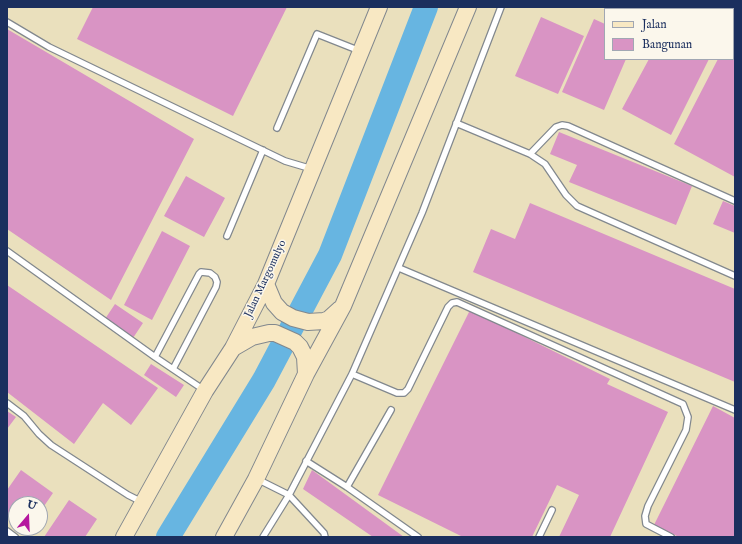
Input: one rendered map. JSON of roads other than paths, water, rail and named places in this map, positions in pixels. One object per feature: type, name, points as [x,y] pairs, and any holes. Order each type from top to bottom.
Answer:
[{"type":"main road","name":"Jalan Margomulyo","points":[[124,537],[205,391],[233,348],[266,284],[379,7]]},
{"type":"main road","points":[[224,537],[256,479],[306,374],[343,306],[468,7]]},
{"type":"main road","points":[[266,284],[274,303],[282,312],[293,318],[308,322],[324,321],[343,306]]},
{"type":"main road","points":[[233,348],[252,337],[275,333],[300,346],[305,357],[306,374]]},
{"type":"lane","points":[[262,537],[289,495],[352,374],[399,268],[501,7]]},
{"type":"lane","points":[[7,22],[48,47],[285,161],[312,169]]},
{"type":"lane","points":[[277,128],[317,34],[361,51]]},
{"type":"lane","points":[[456,123],[530,154],[545,164],[566,195],[577,206],[735,276]]},
{"type":"lane","points":[[530,154],[556,127],[562,125],[568,126],[735,201]]},
{"type":"lane","points":[[228,236],[263,150]]},
{"type":"lane","points":[[7,251],[205,391]]},
{"type":"lane","points":[[399,268],[735,410]]},
{"type":"lane","points":[[155,357],[199,274],[202,272],[210,273],[215,277],[217,282],[216,287],[173,369]]},
{"type":"lane","points":[[352,374],[397,393],[404,393],[408,389],[448,307],[452,303],[457,302],[683,404],[688,417],[686,430],[648,506],[645,516],[646,524],[671,537]]},
{"type":"lane","points":[[7,403],[24,416],[39,434],[51,445],[128,495],[144,503]]},
{"type":"lane","points":[[347,487],[390,410]]},
{"type":"lane","points":[[306,461],[347,487],[418,537]]},
{"type":"lane","points":[[256,479],[289,495],[324,533],[325,537]]},
{"type":"lane","points":[[539,537],[552,510]]},
{"type":"lane","points":[[7,531],[15,537]]},
{"type":"waterway","points":[[168,537],[264,380],[330,255],[426,7]]}]
